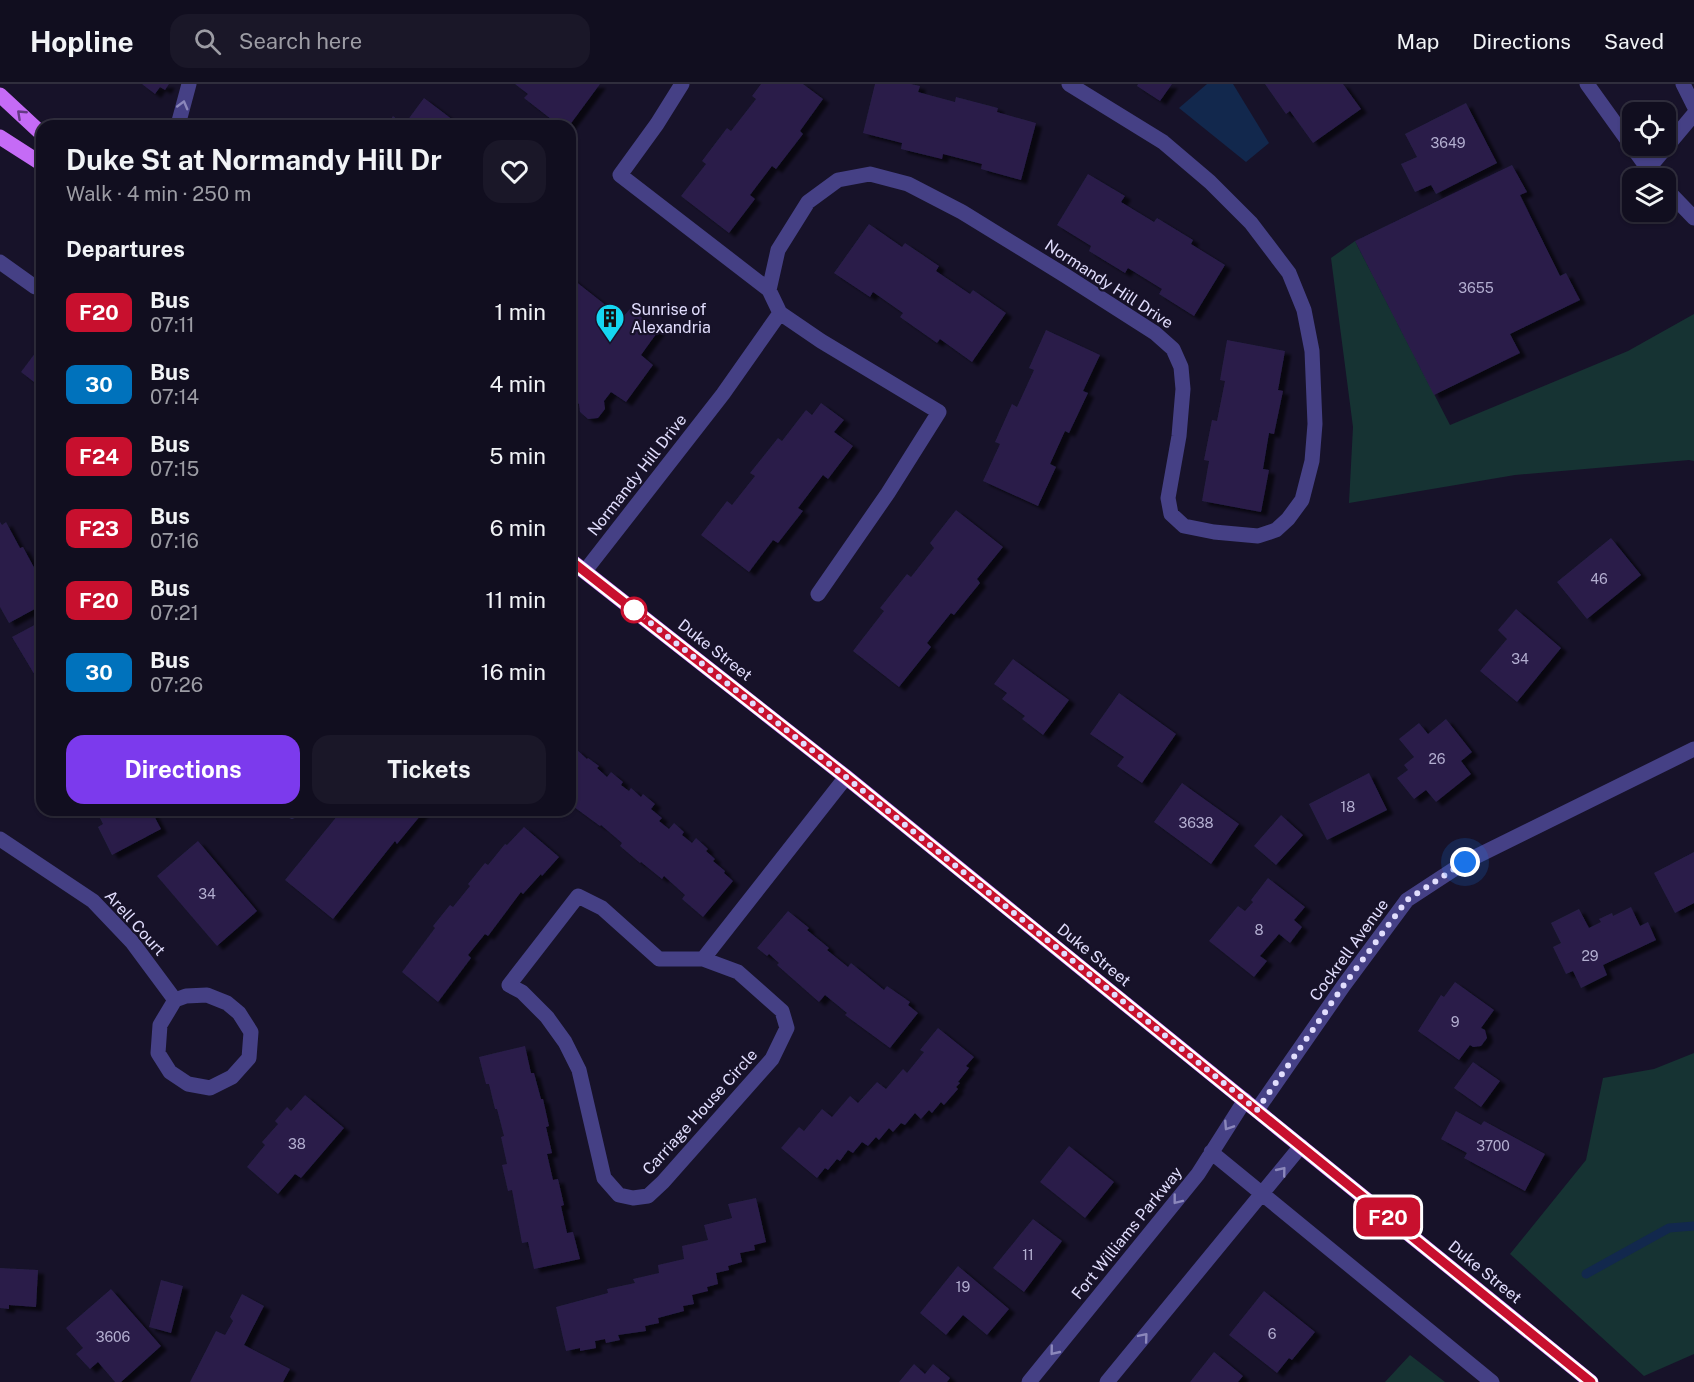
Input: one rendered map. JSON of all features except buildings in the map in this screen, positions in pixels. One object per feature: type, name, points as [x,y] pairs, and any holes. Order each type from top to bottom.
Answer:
[{"type":"main road","points":[[0,95],[36,128]]},
{"type":"main road","points":[[0,137],[36,160]]},
{"type":"main road","name":"Duke Street","points":[[576,564],[846,777],[1591,1382]]},
{"type":"street","points":[[178,120],[189,84]]},
{"type":"street","points":[[682,84],[657,124],[620,175],[769,290],[780,313],[939,412],[888,492],[818,594]]},
{"type":"street","name":"Normandy Hill Drive","points":[[769,290],[778,250],[808,202],[838,180],[870,174],[908,184],[962,212],[1066,276],[1155,333],[1173,349],[1181,367],[1183,389],[1179,436],[1168,498],[1172,514],[1184,526],[1214,532],[1258,536],[1276,530],[1288,519],[1302,500],[1312,461],[1315,424],[1312,351],[1304,310],[1289,273],[1281,259],[1251,223],[1210,182],[1163,142],[1069,84]]},
{"type":"street","points":[[1587,84],[1648,168]]},
{"type":"street","points":[[1683,84],[1694,106]]},
{"type":"street","points":[[1656,168],[1694,114]]},
{"type":"street","points":[[1676,199],[1694,218]]},
{"type":"street","points":[[0,262],[34,287]]},
{"type":"street","name":"Normandy Hill Drive","points":[[585,571],[723,394],[780,313]]},
{"type":"street","name":"Cockrell Avenue","points":[[1257,1110],[1344,985],[1407,900],[1465,862],[1694,749]]},
{"type":"street","points":[[703,959],[846,777]]},
{"type":"street","name":"Arell Court","points":[[0,839],[93,901],[132,942],[175,1000]]},
{"type":"street","name":"Carriage House Circle","points":[[578,896],[602,908],[659,959],[703,959],[738,972],[782,1011],[787,1028],[772,1059],[663,1182],[648,1196],[633,1198],[619,1195],[604,1178],[579,1070],[565,1042],[536,1005],[522,992],[509,985],[578,896]]},
{"type":"street","points":[[207,995],[227,1003],[239,1013],[251,1032],[249,1058],[232,1077],[210,1088],[188,1084],[170,1072],[158,1053],[160,1025],[175,1000],[186,996],[207,995]]},
{"type":"street","name":"Fort Williams Parkway","points":[[1029,1382],[1198,1174],[1245,1100]]},
{"type":"street","points":[[1107,1382],[1301,1146]]},
{"type":"street","points":[[1211,1152],[1492,1382]]},
{"type":"green space","points":[[1355,241],[1450,425],[1628,351],[1694,314],[1694,461],[1515,475],[1349,503],[1353,427],[1331,258]]},
{"type":"green space","points":[[1694,1053],[1694,1354],[1644,1376],[1510,1254],[1586,1160],[1603,1078],[1654,1069]]},
{"type":"green space","points":[[1410,1355],[1445,1382],[1385,1382]]},
{"type":"water","points":[[1207,84],[1233,84],[1269,143],[1246,162],[1179,108]]},
{"type":"waterway","points":[[1586,1274],[1669,1228],[1694,1226]]},
{"type":"bus line","name":"F20","points":[[576,565],[846,777],[1591,1382]]},
{"type":"place","name":"Sunrise of Alexandria","points":[[610,344]]},
{"type":"route","points":[[634,610],[846,777],[1257,1110],[1344,985],[1407,900],[1465,862]]}]
